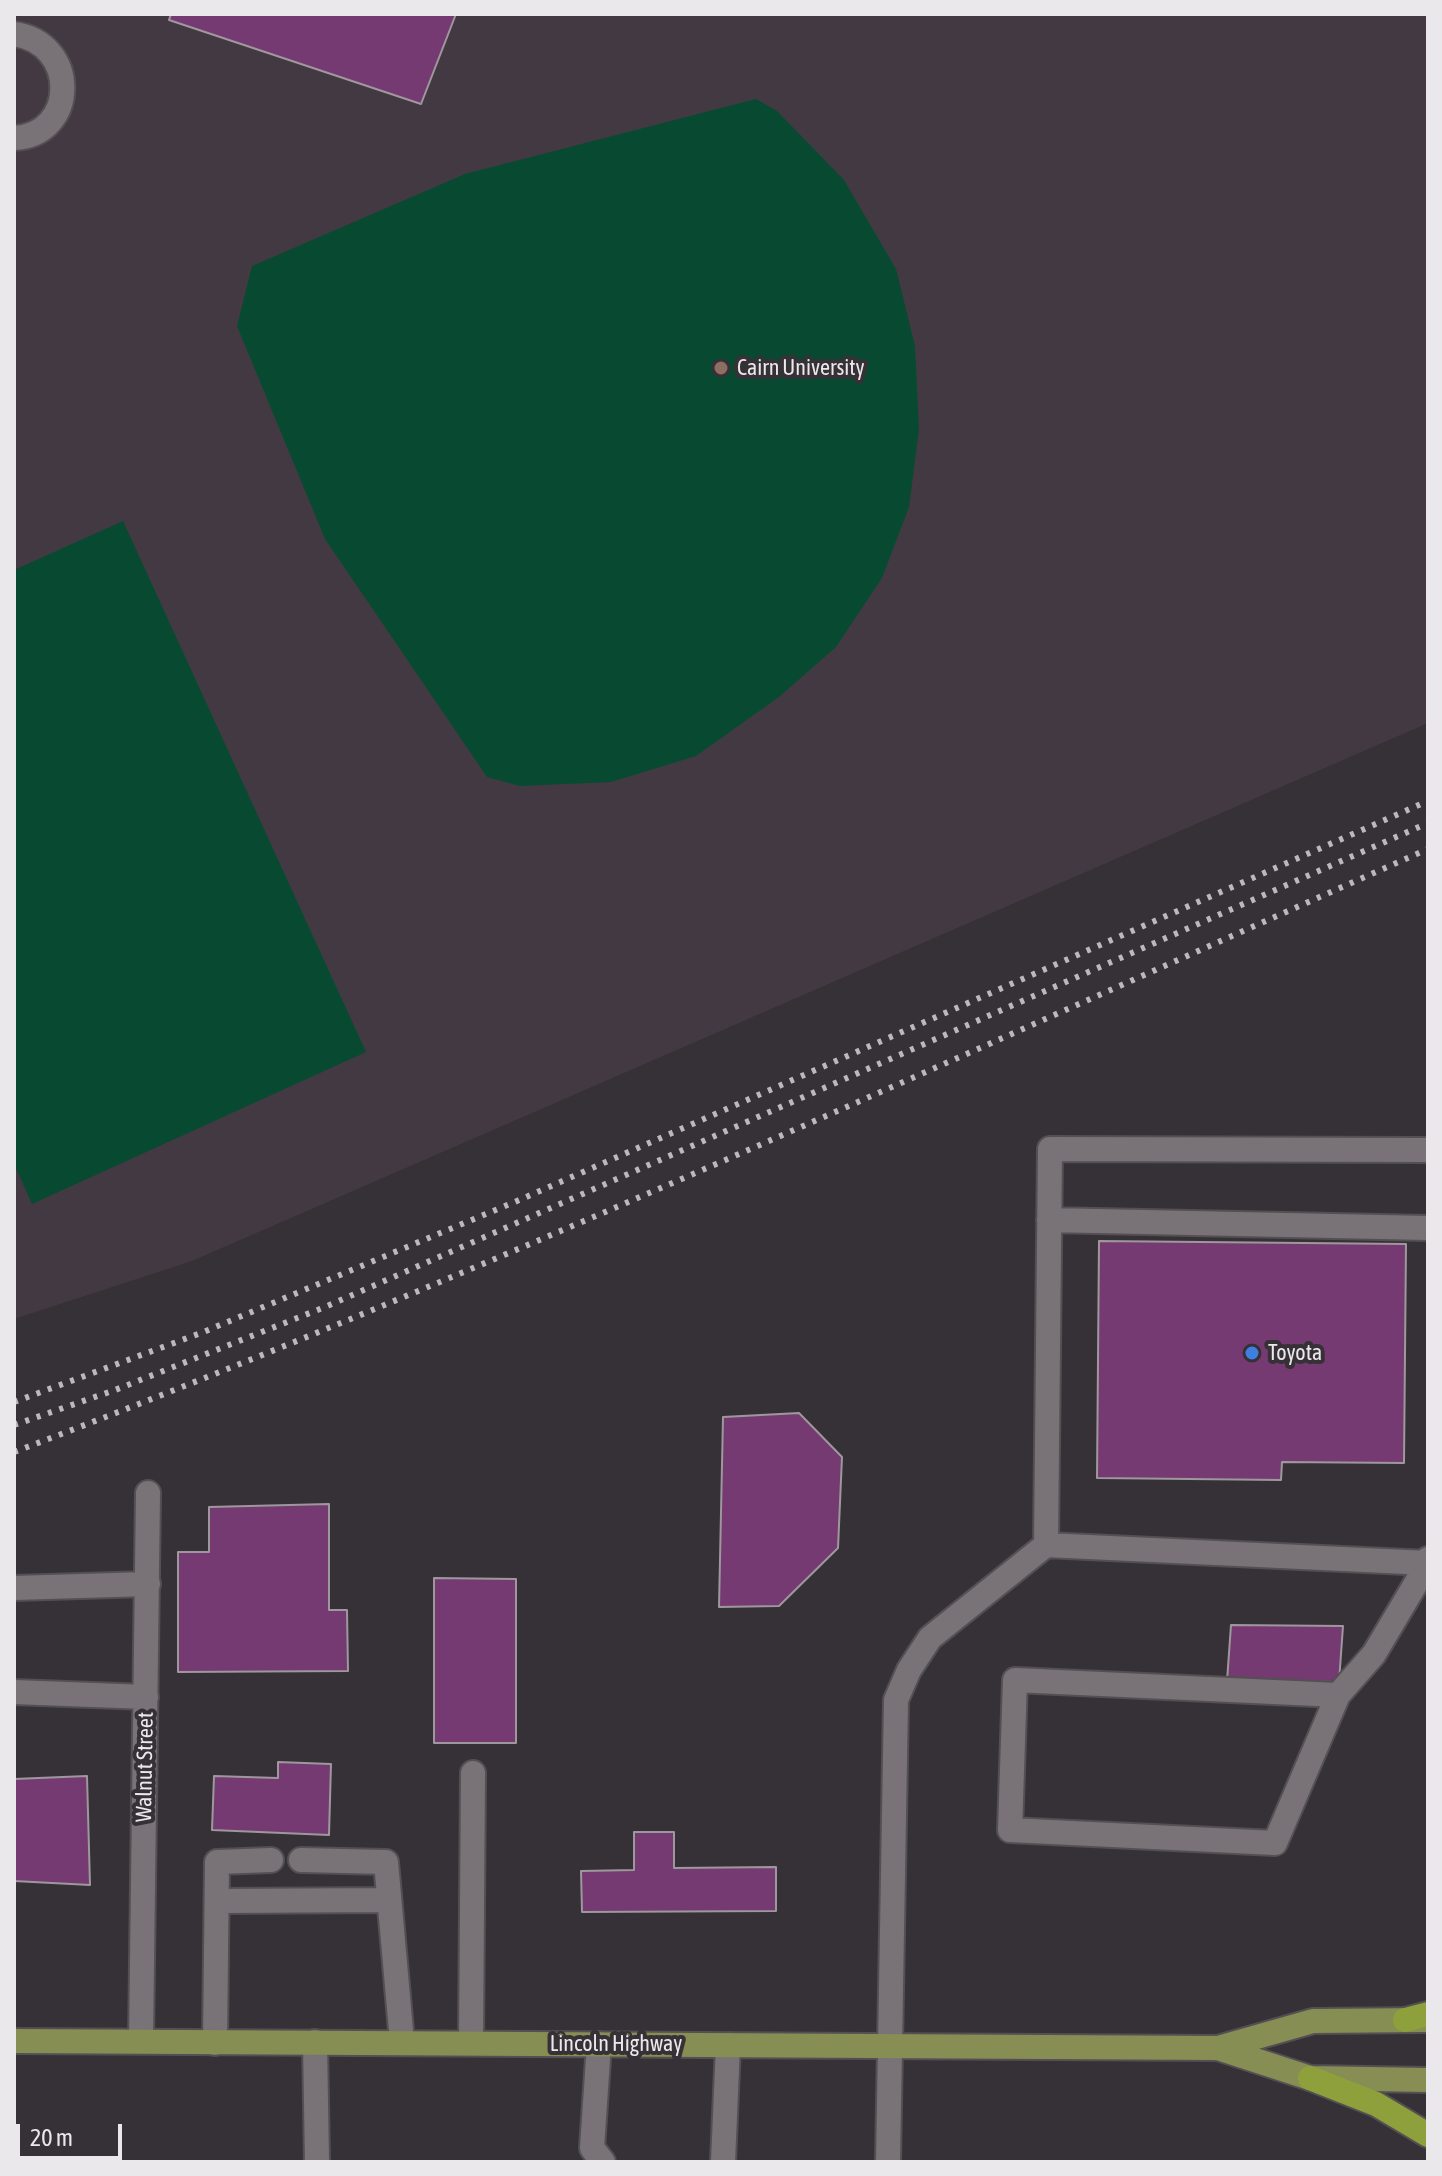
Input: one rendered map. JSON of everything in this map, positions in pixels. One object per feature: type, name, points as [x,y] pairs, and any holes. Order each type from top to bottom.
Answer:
[{"type":"highway","points":[[1310,2078],[1376,2104],[1428,2135]]},
{"type":"main road","points":[[1218,2048],[1313,2021],[1420,2018]]},
{"type":"main road","name":"Lincoln Highway","points":[[14,2041],[1218,2048]]},
{"type":"main road","points":[[1218,2048],[1310,2078],[1428,2080]]},
{"type":"street","points":[[14,34],[29,36],[47,47],[59,66],[64,87],[60,107],[46,126],[24,138],[14,138]]},
{"type":"street","points":[[1046,1545],[1050,1149],[1428,1150]]},
{"type":"street","points":[[1049,1220],[1428,1228]]},
{"type":"street","name":"Walnut Street","points":[[141,2041],[148,1493]]},
{"type":"street","points":[[888,2162],[896,1700],[909,1670],[930,1638],[1046,1545],[1428,1561],[1374,1654],[1338,1695],[1275,1843],[1010,1830],[1015,1680],[1338,1695]]},
{"type":"street","points":[[14,1588],[148,1584]]},
{"type":"street","points":[[14,1692],[146,1697]]},
{"type":"street","points":[[471,2043],[473,1773]]},
{"type":"street","points":[[215,2043],[217,1862],[271,1860]]},
{"type":"street","points":[[301,1860],[386,1862],[402,2042]]},
{"type":"street","points":[[218,1901],[388,1900]]},
{"type":"street","points":[[315,2042],[317,2162]]},
{"type":"street","points":[[599,2044],[592,2148],[603,2162]]},
{"type":"street","points":[[723,2162],[728,2045]]},
{"type":"shaded area","name":"Cairn University","points":[[14,14],[1428,14],[1428,723],[192,1261],[14,1319]]},
{"type":"green space","points":[[756,99],[777,111],[844,180],[896,269],[915,346],[919,429],[909,507],[882,578],[836,647],[779,697],[696,756],[611,782],[520,786],[487,777],[325,539],[237,326],[252,266],[465,174]]},
{"type":"green space","points":[[123,521],[366,1052],[32,1204],[14,1164],[14,570]]},
{"type":"building","points":[[171,14],[456,14],[421,104],[169,20]]},
{"type":"building","name":"Toyota","points":[[1099,1241],[1406,1244],[1404,1463],[1282,1462],[1281,1480],[1097,1478]]},
{"type":"building","points":[[799,1413],[842,1457],[838,1548],[779,1606],[719,1607],[723,1417]]},
{"type":"building","points":[[329,1504],[329,1610],[347,1610],[348,1671],[178,1672],[178,1552],[209,1552],[209,1507]]},
{"type":"building","points":[[434,1578],[516,1579],[516,1743],[434,1743]]},
{"type":"building","points":[[1231,1625],[1343,1626],[1339,1682],[1227,1681]]},
{"type":"building","points":[[278,1762],[331,1764],[329,1835],[212,1830],[214,1776],[278,1778]]},
{"type":"building","points":[[87,1776],[90,1885],[14,1881],[14,1779]]},
{"type":"building","points":[[634,1832],[674,1832],[674,1868],[776,1867],[776,1911],[582,1912],[581,1871],[634,1870]]},
{"type":"railway","points":[[14,1402],[201,1333],[517,1201],[1428,801]]},
{"type":"railway","points":[[14,1425],[115,1390],[325,1307],[1428,823]]},
{"type":"railway","points":[[14,1452],[193,1383],[548,1236],[1428,849]]},
{"type":"place","name":"Cairn University","points":[[721,368]]},
{"type":"place","name":"Toyota","points":[[1252,1353]]}]
